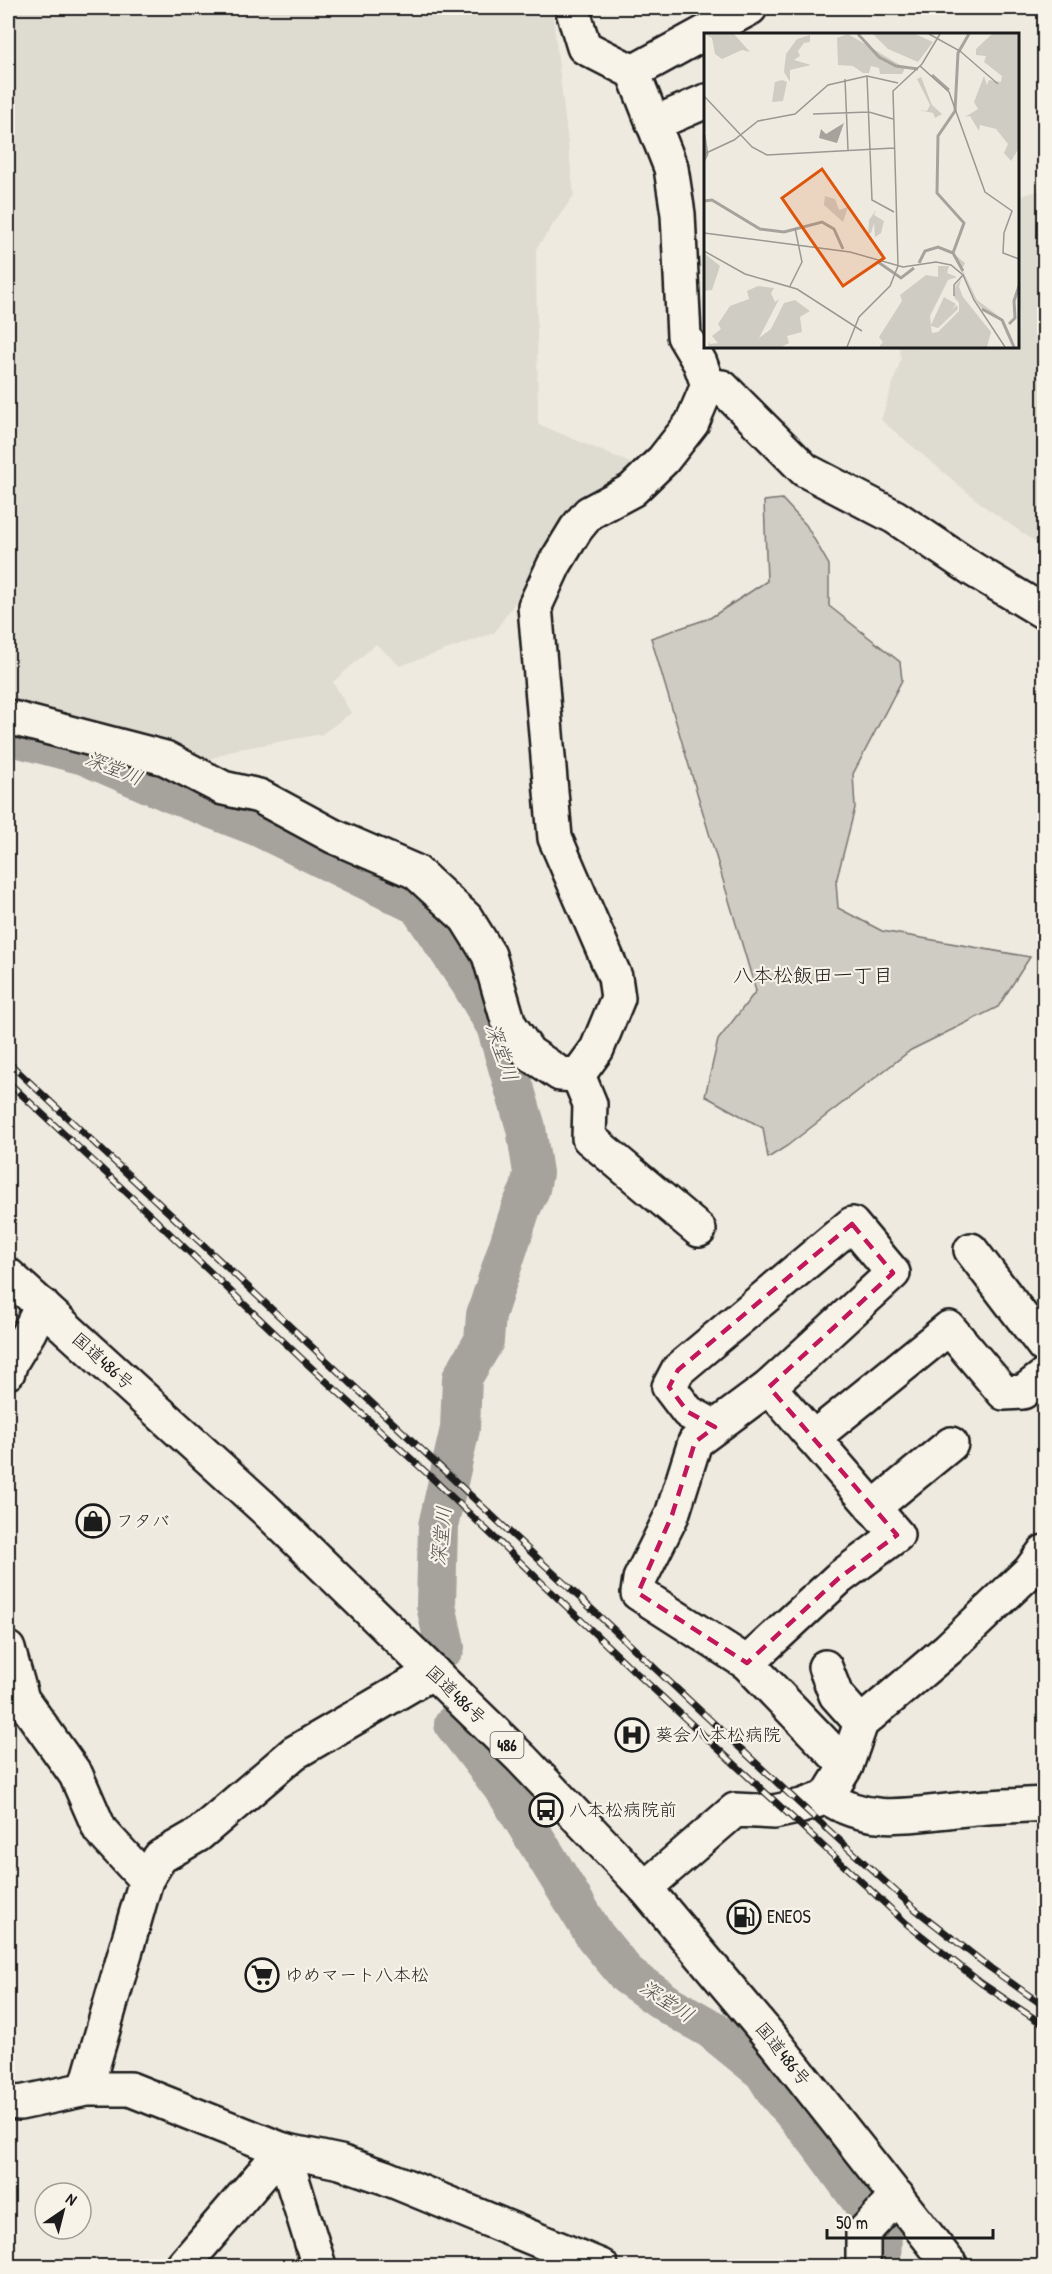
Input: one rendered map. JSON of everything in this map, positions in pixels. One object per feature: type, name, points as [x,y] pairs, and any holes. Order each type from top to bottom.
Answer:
[{"type":"main road","points":[[572,8],[584,47],[633,72],[671,168],[678,214],[684,336],[700,363],[708,385],[692,423],[663,460],[632,490],[589,513],[576,529],[554,565],[534,606],[555,838],[615,977],[618,998],[597,1049],[578,1075]]},
{"type":"main road","points":[[704,33],[750,8]]},
{"type":"main road","points":[[633,72],[704,33]]},
{"type":"main road","points":[[653,124],[704,101]]},
{"type":"main road","points":[[708,385],[722,387],[805,470],[895,517],[974,570],[1044,612]]},
{"type":"main road","points":[[8,717],[165,758],[223,788],[259,796],[333,836],[416,872],[466,918],[489,955],[509,1024],[529,1053],[560,1074],[578,1075]]},
{"type":"main road","points":[[578,1075],[590,1104],[589,1138],[699,1230]]},
{"type":"main road","points":[[715,1427],[688,1412],[669,1387],[678,1370],[852,1224],[893,1273],[769,1387],[695,1442],[672,1515],[640,1579],[638,1593],[747,1663],[846,1766]]},
{"type":"main road","points":[[970,1250],[1044,1346]]},
{"type":"main road","name":"国道486号","points":[[8,1275],[265,1509],[520,1758],[645,1888],[776,2044],[884,2210],[951,2266]]},
{"type":"main road","points":[[8,1372],[10,1362],[29,1332],[42,1305]]},
{"type":"main road","points":[[813,1438],[949,1328],[1004,1393],[1023,1392],[1044,1376]]},
{"type":"main road","points":[[747,1663],[839,1578],[897,1535],[769,1387]]},
{"type":"main road","points":[[873,1508],[951,1444]]},
{"type":"main road","points":[[645,1888],[735,1810],[774,1812],[802,1806],[827,1797],[846,1766],[861,1723],[948,1649],[1030,1571],[1044,1552]]},
{"type":"main road","points":[[8,1648],[22,1699],[76,1775],[100,1830],[146,1880]]},
{"type":"main road","points":[[825,1667],[836,1695],[861,1723]]},
{"type":"main road","points":[[86,2089],[146,1880],[160,1857],[198,1835],[294,1753],[433,1672]]},
{"type":"main road","points":[[827,1797],[860,1814],[895,1818],[966,1809],[1044,1804]]},
{"type":"main road","points":[[8,2102],[20,2103],[86,2089],[130,2089],[283,2150],[340,2162],[384,2177],[601,2266]]},
{"type":"main road","points":[[183,2266],[283,2150]]},
{"type":"main road","points":[[283,2150],[319,2266]]},
{"type":"main road","points":[[863,2266],[863,2233],[884,2210]]},
{"type":"highlighted area","points":[[852,1224],[893,1273],[769,1387],[897,1535],[839,1578],[747,1663],[638,1593],[672,1515],[695,1442],[715,1427],[688,1412],[669,1387],[678,1370]]},
{"type":"shaded area","points":[[8,8],[552,8],[574,195],[536,249],[538,424],[635,465],[539,567],[494,633],[400,666],[376,644],[333,682],[351,713],[322,734],[234,750],[202,762],[8,705]]},
{"type":"shaded area","points":[[1044,189],[1044,548],[984,506],[881,420],[901,359],[899,348],[1019,348],[1019,197]]},
{"type":"shaded area","points":[[782,499],[806,525],[829,565],[829,606],[900,662],[902,680],[853,774],[855,808],[836,882],[838,908],[882,931],[1030,957],[998,1007],[911,1050],[787,1146],[768,1158],[763,1128],[705,1096],[718,1040],[756,991],[651,638],[710,618],[767,581],[764,501]]},
{"type":"waterway","name":"深堂川","points":[[8,735],[84,755],[169,792],[257,826],[418,905],[470,982],[496,1026],[526,1128],[533,1173],[530,1189],[521,1208],[486,1315],[484,1341],[462,1378],[460,1429],[438,1526],[436,1605],[445,1647]]},
{"type":"waterway","name":"深堂川","points":[[454,1724],[507,1793],[595,1936],[628,1976],[669,2005],[711,2029],[764,2072],[777,2093],[816,2139],[882,2229],[881,2266]]},
{"type":"railway","points":[[8,1062],[802,1806],[915,1909],[989,1967],[1044,2006]]},
{"type":"railway","points":[[8,1082],[303,1360],[430,1476],[632,1669],[907,1924],[981,1983],[1044,2025]]},
{"type":"place","name":"フタバ","points":[[93,1521]]},
{"type":"place","name":"葵会八本松病院","points":[[632,1735]]},
{"type":"place","name":"八本松病院前","points":[[546,1810]]},
{"type":"place","name":"ENEOS","points":[[744,1917]]},
{"type":"place","name":"ゆめマート八本松","points":[[262,1975]]},
{"type":"district","name":"八本松飯田一丁目","points":[[813,975]]}]
